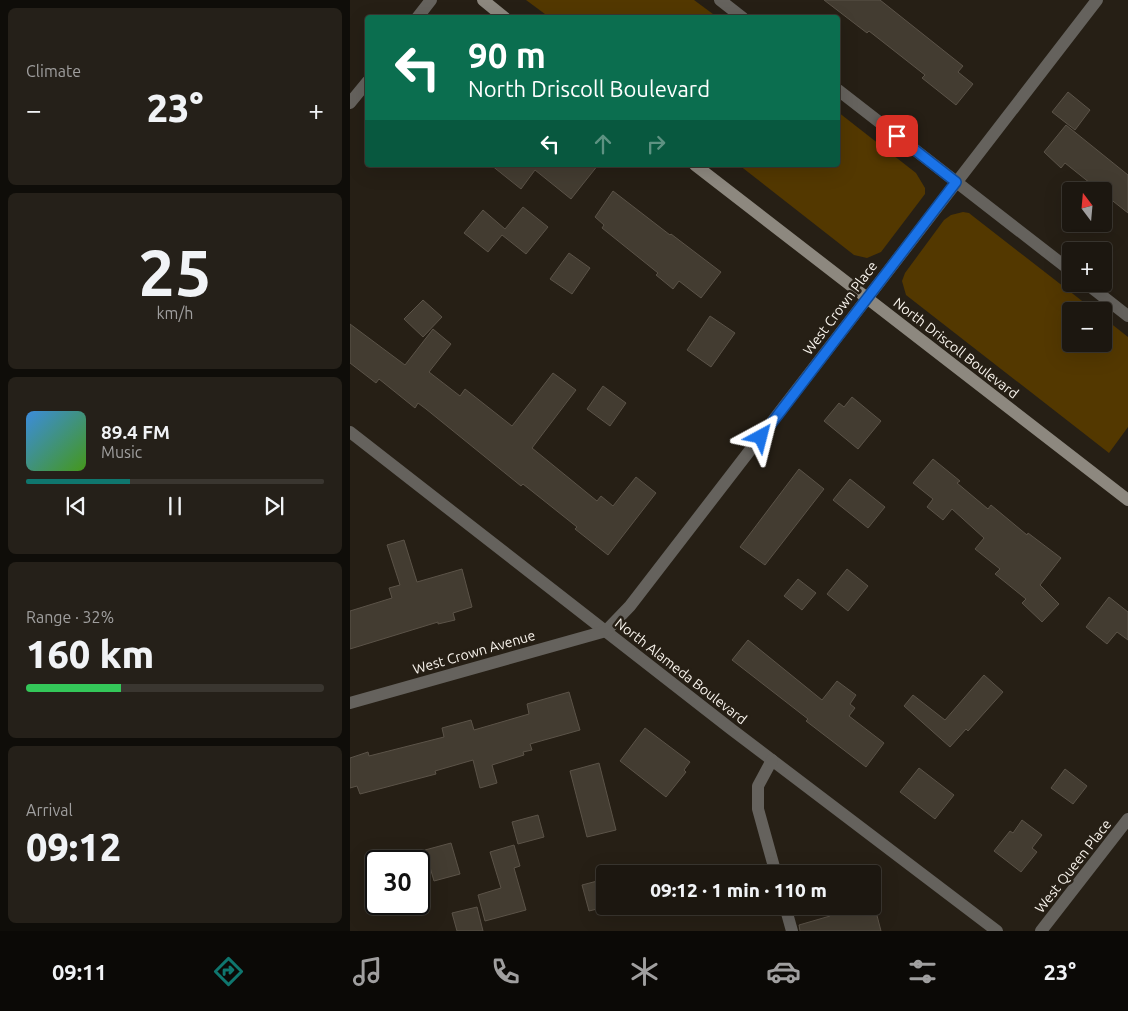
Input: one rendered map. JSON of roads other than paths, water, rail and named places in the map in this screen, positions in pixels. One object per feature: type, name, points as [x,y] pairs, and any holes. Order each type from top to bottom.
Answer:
[{"type":"main road","points":[[483,0],[502,15]]},
{"type":"main road","name":"North Driscoll Boulevard","points":[[698,167],[1128,500]]},
{"type":"street","points":[[419,15],[430,0]]},
{"type":"street","points":[[720,0],[739,15]]},
{"type":"street","name":"West Crown Place","points":[[606,631],[630,606],[1097,0]]},
{"type":"street","points":[[350,103],[365,85]]},
{"type":"street","points":[[840,92],[1062,264]]},
{"type":"street","points":[[1097,292],[1128,316]]},
{"type":"street","name":"North Alameda Boulevard","points":[[350,432],[772,760],[996,931]]},
{"type":"street","name":"West Crown Avenue","points":[[350,703],[606,631]]},
{"type":"street","points":[[772,760],[758,786],[758,809],[774,865]]},
{"type":"street","name":"West Queen Place","points":[[1041,931],[1128,819]]},
{"type":"street","points":[[788,915],[792,931]]}]
